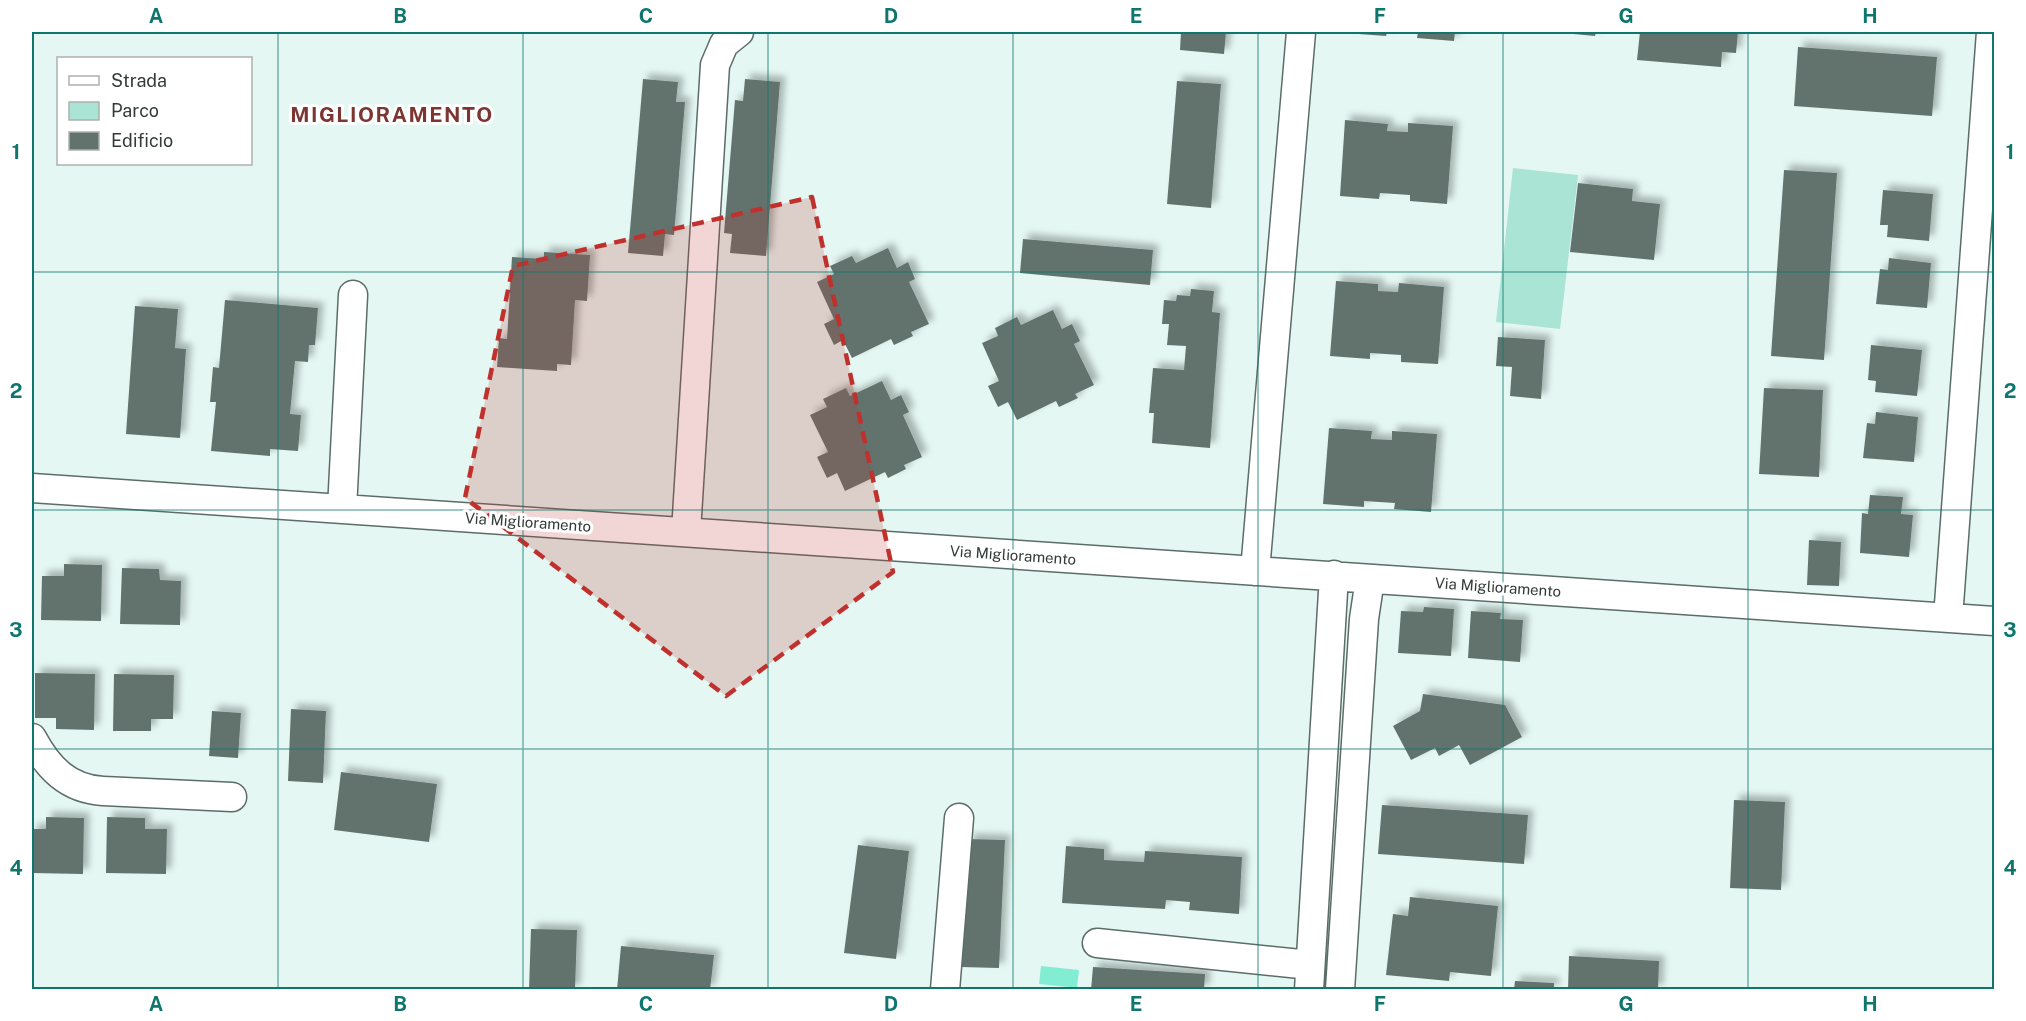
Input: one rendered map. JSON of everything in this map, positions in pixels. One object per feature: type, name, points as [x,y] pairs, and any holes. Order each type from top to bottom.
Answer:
[{"type":"street","points":[[686,532],[715,64],[724,44],[739,32]]},
{"type":"street","points":[[1255,571],[1301,32]]},
{"type":"street","points":[[1948,618],[1991,32]]},
{"type":"street","points":[[342,509],[353,295]]},
{"type":"street","name":"Via Miglioramento","points":[[32,488],[1995,621]]},
{"type":"street","points":[[1097,943],[1310,977],[1334,575]]},
{"type":"street","points":[[1340,990],[1364,619],[1370,579]]},
{"type":"street","points":[[32,738],[50,767],[84,788],[232,797]]},
{"type":"street","points":[[945,990],[959,818]]},
{"type":"highlighted area","points":[[812,197],[893,572],[726,696],[465,498],[513,266]]},
{"type":"green space","points":[[1513,168],[1578,175],[1560,329],[1496,322]]},
{"type":"shaded area","points":[[1041,966],[1079,970],[1077,988],[1039,984]]},
{"type":"building","points":[[1181,32],[1226,32],[1224,54],[1180,50]]},
{"type":"building","points":[[1345,32],[1387,32],[1386,36]]},
{"type":"building","points":[[1418,32],[1455,32],[1454,41],[1417,38]]},
{"type":"building","points":[[1563,32],[1596,32],[1595,36]]},
{"type":"building","points":[[1640,32],[1738,32],[1736,53],[1722,52],[1721,67],[1637,60]]},
{"type":"building","points":[[1798,47],[1937,57],[1932,116],[1794,106]]},
{"type":"building","points":[[643,79],[678,82],[676,102],[685,102],[674,235],[665,234],[663,256],[628,253]]},
{"type":"building","points":[[745,79],[780,82],[766,256],[730,253],[732,234],[724,233],[735,100],[743,101]]},
{"type":"building","points":[[1177,81],[1221,84],[1211,208],[1167,204]]},
{"type":"building","points":[[1345,120],[1388,124],[1387,131],[1408,132],[1408,123],[1453,126],[1447,204],[1410,201],[1410,195],[1380,193],[1379,199],[1340,196]]},
{"type":"building","points":[[1784,170],[1837,173],[1824,360],[1771,356]]},
{"type":"building","points":[[1578,183],[1633,189],[1632,201],[1660,204],[1654,260],[1570,252]]},
{"type":"building","points":[[1883,190],[1933,194],[1929,241],[1887,237],[1888,225],[1880,225]]},
{"type":"building","points":[[1023,239],[1153,250],[1150,285],[1020,273]]},
{"type":"building","points":[[888,248],[897,268],[908,262],[915,279],[909,282],[929,324],[911,332],[913,336],[894,345],[891,339],[852,358],[843,340],[834,345],[824,324],[834,319],[817,282],[834,274],[830,266],[852,256],[856,263]]},
{"type":"building","points":[[544,252],[590,255],[587,301],[575,300],[571,365],[557,364],[557,371],[497,367],[499,338],[507,339],[512,257],[544,259]]},
{"type":"building","points":[[1889,258],[1931,263],[1927,308],[1876,304],[1880,269],[1888,270]]},
{"type":"building","points":[[1336,281],[1378,284],[1378,291],[1398,292],[1399,283],[1444,287],[1438,364],[1401,362],[1401,355],[1370,353],[1370,359],[1330,356]]},
{"type":"building","points":[[1191,289],[1214,291],[1212,312],[1220,313],[1210,448],[1152,443],[1154,413],[1149,413],[1153,368],[1184,370],[1186,346],[1167,345],[1169,324],[1162,324],[1164,300],[1176,301],[1177,295],[1190,296]]},
{"type":"building","points":[[225,300],[318,308],[315,345],[309,345],[308,362],[295,361],[290,414],[301,415],[298,451],[270,449],[270,456],[211,451],[216,402],[210,402],[213,367],[219,368]]},
{"type":"building","points":[[135,306],[178,309],[175,348],[186,349],[180,438],[126,434]]},
{"type":"building","points":[[1053,310],[1062,329],[1072,324],[1080,341],[1074,344],[1094,385],[1075,394],[1078,398],[1059,407],[1056,401],[1017,420],[1008,402],[998,407],[988,386],[999,381],[982,343],[998,336],[995,328],[1017,317],[1021,325]]},
{"type":"building","points":[[1498,337],[1545,340],[1541,399],[1510,396],[1512,367],[1496,366]]},
{"type":"building","points":[[1871,345],[1922,350],[1917,396],[1875,392],[1876,381],[1868,380]]},
{"type":"building","points":[[882,381],[891,400],[901,395],[909,412],[903,415],[922,457],[904,465],[906,469],[888,478],[885,472],[845,491],[837,473],[827,478],[817,457],[828,452],[810,415],[827,407],[823,399],[846,388],[850,396]]},
{"type":"building","points":[[1764,388],[1823,390],[1819,477],[1759,474]]},
{"type":"building","points":[[1876,412],[1918,417],[1914,462],[1863,458],[1867,423],[1875,424]]},
{"type":"building","points":[[1329,428],[1372,431],[1371,439],[1392,440],[1392,431],[1437,434],[1431,512],[1394,509],[1395,503],[1364,501],[1364,507],[1323,504]]},
{"type":"building","points":[[1870,495],[1903,497],[1901,514],[1913,515],[1909,557],[1860,553],[1862,513],[1868,514]]},
{"type":"building","points":[[1809,540],[1841,542],[1839,586],[1807,585]]},
{"type":"building","points":[[64,564],[102,565],[101,621],[41,620],[42,576],[64,576]]},
{"type":"building","points":[[122,568],[159,569],[160,580],[181,581],[180,625],[120,624]]},
{"type":"building","points":[[1424,607],[1454,609],[1451,656],[1398,653],[1401,611],[1423,612]]},
{"type":"building","points":[[1471,611],[1501,613],[1500,619],[1523,620],[1520,662],[1468,658]]},
{"type":"building","points":[[35,673],[95,674],[94,730],[56,729],[56,718],[35,718]]},
{"type":"building","points":[[114,674],[174,675],[173,719],[151,719],[151,731],[113,731]]},
{"type":"building","points":[[1423,694],[1505,705],[1522,737],[1470,765],[1459,745],[1439,756],[1435,748],[1411,760],[1393,726],[1420,711]]},
{"type":"building","points":[[291,709],[326,711],[323,783],[288,781]]},
{"type":"building","points":[[212,711],[241,713],[238,758],[209,756]]},
{"type":"building","points":[[341,772],[437,784],[429,842],[334,830]]},
{"type":"building","points":[[1734,800],[1785,802],[1781,890],[1730,888]]},
{"type":"building","points":[[1382,805],[1528,815],[1524,864],[1378,854]]},
{"type":"building","points":[[46,817],[84,818],[83,874],[32,873],[32,829],[46,829]]},
{"type":"building","points":[[107,817],[145,818],[145,829],[167,829],[166,874],[106,873]]},
{"type":"building","points":[[968,839],[1005,840],[999,968],[961,967]]},
{"type":"building","points":[[858,845],[909,851],[896,959],[844,953]]},
{"type":"building","points":[[1066,846],[1104,849],[1104,860],[1144,862],[1145,851],[1242,857],[1239,914],[1189,910],[1190,902],[1166,900],[1165,909],[1062,903]]},
{"type":"building","points":[[1410,897],[1498,906],[1491,976],[1450,972],[1449,981],[1386,975],[1393,914],[1408,916]]},
{"type":"building","points":[[531,929],[577,930],[575,990],[529,990]]},
{"type":"building","points":[[621,946],[714,955],[710,990],[617,990]]},
{"type":"building","points":[[1569,956],[1659,961],[1658,990],[1568,990]]},
{"type":"building","points":[[1093,967],[1205,974],[1204,990],[1091,990]]},
{"type":"building","points":[[1515,981],[1554,983],[1554,990],[1514,990]]},
{"type":"district","name":"MIGLIORAMENTO","points":[[392,114]]}]
